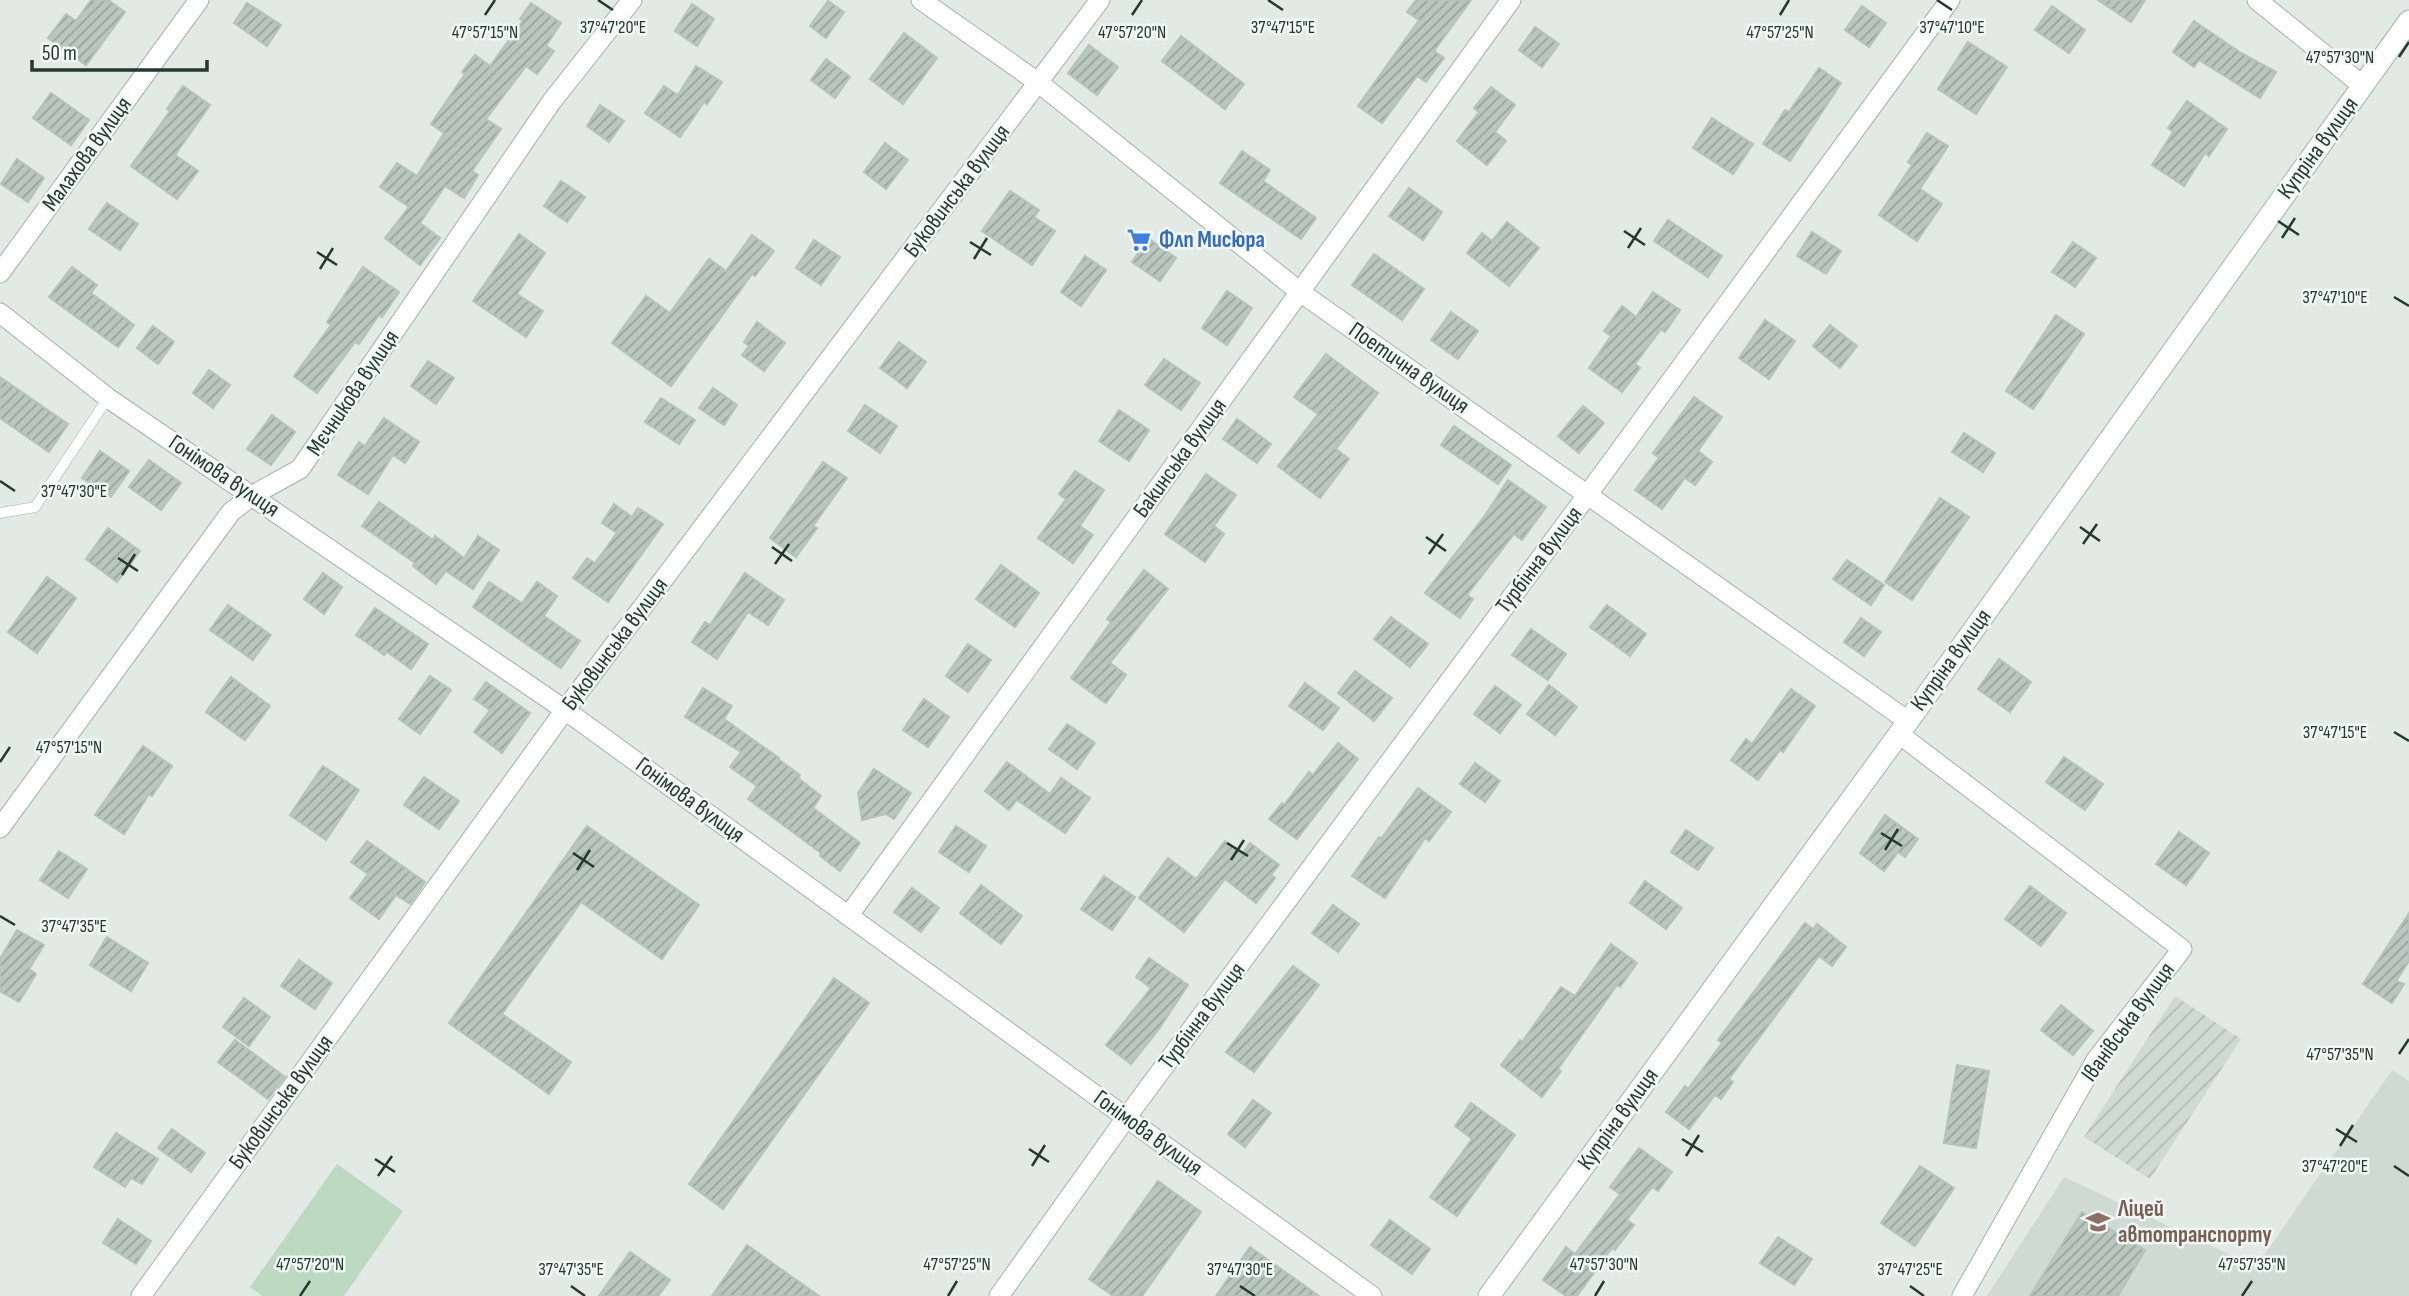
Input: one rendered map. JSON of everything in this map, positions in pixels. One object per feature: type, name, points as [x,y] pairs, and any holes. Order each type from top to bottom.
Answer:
[{"type":"main road","name":"Купріна вулиця","points":[[1489,1296],[1903,727],[2409,21]]},
{"type":"street","name":"Малахова вулиця","points":[[0,273],[199,0]]},
{"type":"street","name":"Мєчникова вулиця","points":[[0,828],[231,512],[253,495],[300,469],[552,101],[632,0]]},
{"type":"street","name":"Поетична вулиця","points":[[921,0],[1039,83],[1300,292],[1588,494],[1903,727]]},
{"type":"street","name":"Буковинська вулиця","points":[[141,1296],[565,710],[1100,0]]},
{"type":"street","name":"Бакинська вулиця","points":[[849,915],[1511,0]]},
{"type":"street","name":"Турбінна вулиця","points":[[999,1296],[1126,1118],[1950,0]]},
{"type":"street","points":[[2257,0],[2363,86]]},
{"type":"street","name":"Гонімова вулиця","points":[[0,313],[108,398],[565,710],[1372,1296]]},
{"type":"street","name":"Іванівська вулиця","points":[[1903,727],[2182,949],[2096,1060],[1962,1296]]},
{"type":"lane","points":[[0,513],[35,507],[108,398]]},
{"type":"shaded area","points":[[2175,996],[2241,1039],[2150,1179],[2084,1137]]},
{"type":"shaded area","name":"Ліцей автотранспорту","points":[[2392,1070],[2409,1081],[2409,1296],[1987,1296],[2064,1177],[2256,1267]]},
{"type":"green space","points":[[337,1164],[403,1211],[344,1296],[262,1296],[250,1287]]},
{"type":"building","points":[[91,0],[108,0],[125,12],[86,65],[48,38],[66,14],[76,21]]},
{"type":"building","points":[[1416,0],[1471,0],[1434,51],[1444,58],[1426,82],[1417,76],[1382,123],[1358,106],[1419,20],[1407,12]]},
{"type":"building","points":[[2098,0],[2145,0],[2131,22]]},
{"type":"building","points":[[828,1],[844,12],[826,38],[810,26]]},
{"type":"building","points":[[247,3],[281,25],[267,46],[234,23]]},
{"type":"building","points":[[531,3],[561,23],[546,46],[554,51],[537,74],[526,66],[486,119],[501,129],[472,171],[478,175],[464,198],[445,186],[420,223],[440,238],[420,265],[385,238],[409,207],[380,187],[397,163],[417,176],[444,133],[431,124],[465,74],[462,72],[475,55],[490,66],[523,21],[520,19]]},
{"type":"building","points":[[692,4],[714,19],[697,46],[675,31]]},
{"type":"building","points":[[1862,6],[1886,23],[1869,47],[1845,30]]},
{"type":"building","points":[[2052,6],[2085,30],[2069,53],[2035,30]]},
{"type":"building","points":[[2194,21],[2241,53],[2276,72],[2260,98],[2199,60],[2194,67],[2173,52]]},
{"type":"building","points":[[1535,27],[1559,44],[1542,67],[1519,50]]},
{"type":"building","points":[[904,33],[937,58],[903,104],[870,79]]},
{"type":"building","points":[[1181,36],[1244,84],[1225,109],[1162,61]]},
{"type":"building","points":[[1968,42],[2007,67],[1976,114],[1938,89]]},
{"type":"building","points":[[1089,45],[1118,67],[1097,95],[1068,73]]},
{"type":"building","points":[[826,59],[850,77],[835,98],[811,80]]},
{"type":"building","points":[[696,66],[722,82],[707,104],[704,102],[680,137],[645,113],[664,86],[678,95]]},
{"type":"building","points":[[1819,68],[1841,83],[1790,161],[1763,144],[1785,110],[1789,112]]},
{"type":"building","points":[[183,86],[210,105],[175,155],[198,171],[177,199],[131,166],[170,111],[167,109]]},
{"type":"building","points":[[1491,87],[1515,105],[1495,132],[1506,141],[1487,165],[1457,141],[1479,112],[1474,108]]},
{"type":"building","points":[[51,93],[89,120],[71,145],[33,118]]},
{"type":"building","points":[[2187,101],[2227,129],[2209,156],[2205,153],[2184,186],[2152,165],[2173,132],[2168,128]]},
{"type":"building","points":[[600,105],[624,121],[609,142],[587,126]]},
{"type":"building","points":[[1712,118],[1753,144],[1733,174],[1693,148]]},
{"type":"building","points":[[1927,133],[1948,146],[1920,189],[1942,204],[1917,241],[1879,215],[1912,165],[1908,162]]},
{"type":"building","points":[[885,143],[908,160],[886,189],[864,172]]},
{"type":"building","points":[[1242,151],[1270,170],[1263,181],[1316,218],[1301,239],[1220,183]]},
{"type":"building","points":[[17,159],[44,178],[28,202],[1,184]]},
{"type":"building","points":[[561,181],[585,197],[567,222],[544,206]]},
{"type":"building","points":[[1409,188],[1442,212],[1423,240],[1389,216]]},
{"type":"building","points":[[1010,191],[1039,210],[1034,217],[1055,231],[1032,265],[982,231]]},
{"type":"building","points":[[107,203],[138,224],[120,250],[89,229]]},
{"type":"building","points":[[1668,220],[1722,256],[1708,277],[1654,241]]},
{"type":"building","points":[[1507,222],[1539,248],[1509,286],[1467,253],[1482,233],[1492,241]]},
{"type":"building","points":[[1812,232],[1841,251],[1826,274],[1797,256]]},
{"type":"building","points":[[519,234],[545,253],[517,294],[543,311],[526,337],[473,301]]},
{"type":"building","points":[[752,235],[774,251],[755,276],[752,274],[671,386],[612,343],[646,296],[670,313],[709,259],[726,271]]},
{"type":"building","points":[[1148,238],[1176,258],[1160,281],[1132,262]]},
{"type":"building","points":[[814,240],[840,257],[821,285],[796,268]]},
{"type":"building","points":[[2073,242],[2096,258],[2075,287],[2052,272]]},
{"type":"building","points":[[1374,254],[1424,289],[1402,320],[1352,285]]},
{"type":"building","points":[[1085,256],[1106,270],[1081,306],[1061,292]]},
{"type":"building","points":[[72,267],[97,285],[91,293],[134,325],[118,347],[49,297]]},
{"type":"building","points":[[363,267],[399,292],[359,344],[355,342],[317,393],[294,376],[331,325],[327,322]]},
{"type":"building","points":[[1227,291],[1252,308],[1227,345],[1202,328]]},
{"type":"building","points":[[1653,292],[1680,310],[1665,332],[1661,329],[1635,364],[1640,368],[1622,392],[1589,368],[1611,336],[1604,331],[1622,306],[1636,317]]},
{"type":"building","points":[[1451,312],[1478,331],[1458,359],[1431,340]]},
{"type":"building","points":[[2056,315],[2084,334],[2033,409],[2006,391]]},
{"type":"building","points":[[1765,320],[1795,341],[1769,379],[1739,358]]},
{"type":"building","points":[[757,322],[785,343],[764,371],[742,355],[749,346],[744,342]]},
{"type":"building","points":[[1830,325],[1857,346],[1840,368],[1813,346]]},
{"type":"building","points":[[153,326],[174,342],[158,364],[137,348]]},
{"type":"building","points":[[899,342],[926,362],[907,388],[880,368]]},
{"type":"building","points":[[1326,354],[1378,393],[1336,449],[1349,459],[1320,498],[1278,466],[1318,414],[1294,397]]},
{"type":"building","points":[[1164,359],[1200,383],[1181,410],[1145,385]]},
{"type":"building","points":[[428,361],[454,378],[436,404],[411,386]]},
{"type":"building","points":[[209,370],[230,385],[213,408],[193,393]]},
{"type":"building","points":[[0,377],[68,424],[49,452],[0,418]]},
{"type":"building","points":[[713,388],[737,405],[724,425],[699,408]]},
{"type":"building","points":[[1694,397],[1722,417],[1698,451],[1712,462],[1695,485],[1685,478],[1662,509],[1635,490],[1659,458],[1653,453]]},
{"type":"building","points":[[661,398],[695,420],[679,444],[645,422]]},
{"type":"building","points":[[865,405],[897,426],[880,453],[848,431]]},
{"type":"building","points":[[1583,406],[1604,423],[1579,453],[1558,436]]},
{"type":"building","points":[[1119,410],[1149,430],[1129,461],[1099,441]]},
{"type":"building","points":[[272,415],[295,432],[271,465],[247,449]]},
{"type":"building","points":[[384,418],[419,442],[405,463],[393,455],[368,494],[338,475],[359,442],[365,446]]},
{"type":"building","points":[[1237,419],[1271,444],[1257,463],[1223,439]]},
{"type":"building","points":[[1454,426],[1511,465],[1498,484],[1441,445]]},
{"type":"building","points":[[1964,433],[1995,453],[1983,472],[1952,452]]},
{"type":"building","points":[[100,451],[129,471],[111,497],[82,478]]},
{"type":"building","points":[[149,460],[181,483],[161,510],[129,487]]},
{"type":"building","points":[[823,462],[847,478],[813,526],[817,528],[796,557],[770,538]]},
{"type":"building","points":[[1075,471],[1104,490],[1080,526],[1093,535],[1073,563],[1038,538],[1066,499],[1059,494]]},
{"type":"building","points":[[1206,474],[1236,495],[1214,526],[1224,534],[1205,562],[1165,534]]},
{"type":"building","points":[[1508,480],[1546,507],[1522,540],[1514,534],[1467,595],[1473,599],[1460,618],[1425,593],[1486,514]]},
{"type":"building","points":[[1940,498],[1969,517],[1912,600],[1885,582]]},
{"type":"building","points":[[379,502],[433,540],[435,536],[464,558],[478,536],[499,550],[473,589],[446,571],[436,584],[413,566],[415,563],[362,526]]},
{"type":"building","points":[[614,504],[632,517],[638,508],[663,524],[608,602],[573,578],[587,558],[595,563],[617,533],[602,523]]},
{"type":"building","points":[[108,528],[140,551],[117,582],[86,559]]},
{"type":"building","points":[[1847,560],[1884,585],[1871,605],[1833,579]]},
{"type":"building","points":[[1001,565],[1039,593],[1015,627],[976,599]]},
{"type":"building","points":[[1144,570],[1168,589],[1110,663],[1126,675],[1106,703],[1071,678],[1111,622],[1107,619]]},
{"type":"building","points":[[323,573],[342,587],[324,614],[304,599]]},
{"type":"building","points":[[745,573],[784,600],[768,625],[748,612],[717,659],[692,642],[705,622],[710,625]]},
{"type":"building","points":[[47,577],[76,598],[37,653],[8,632]]},
{"type":"building","points":[[489,582],[522,603],[537,582],[557,596],[544,616],[580,641],[561,668],[473,607]]},
{"type":"building","points":[[228,605],[271,635],[253,660],[210,630]]},
{"type":"building","points":[[1607,605],[1646,634],[1630,656],[1590,627]]},
{"type":"building","points":[[375,608],[428,644],[411,669],[387,652],[384,655],[356,635]]},
{"type":"building","points":[[1391,617],[1428,644],[1410,667],[1374,639]]},
{"type":"building","points":[[1861,618],[1881,632],[1864,656],[1844,642]]},
{"type":"building","points":[[1531,629],[1566,654],[1548,680],[1512,655]]},
{"type":"building","points":[[968,644],[991,660],[968,692],[946,676]]},
{"type":"building","points":[[1999,659],[2031,682],[2010,712],[1978,689]]},
{"type":"building","points":[[1355,671],[1392,698],[1374,721],[1338,693]]},
{"type":"building","points":[[430,676],[451,690],[420,734],[399,719]]},
{"type":"building","points":[[231,677],[270,706],[245,740],[206,712]]},
{"type":"building","points":[[486,682],[530,713],[502,753],[474,732],[490,710],[474,699]]},
{"type":"building","points":[[1305,683],[1339,708],[1323,730],[1289,706]]},
{"type":"building","points":[[1549,685],[1577,707],[1555,735],[1527,714]]},
{"type":"building","points":[[1495,686],[1521,705],[1500,733],[1474,714]]},
{"type":"building","points":[[703,688],[732,706],[724,719],[779,758],[821,796],[813,808],[860,843],[840,871],[820,856],[821,853],[748,799],[757,786],[730,767],[741,752],[685,717]]},
{"type":"building","points":[[1791,689],[1815,706],[1783,752],[1780,750],[1758,780],[1731,760],[1746,739],[1752,744]]},
{"type":"building","points":[[924,699],[949,717],[928,747],[903,730]]},
{"type":"building","points":[[1067,724],[1095,743],[1077,769],[1049,749]]},
{"type":"building","points":[[1338,743],[1358,759],[1297,839],[1269,819],[1282,803],[1284,805],[1309,772],[1313,775]]},
{"type":"building","points":[[143,746],[172,766],[152,796],[149,794],[124,834],[95,815]]},
{"type":"building","points":[[2064,757],[2103,784],[2085,810],[2046,782]]},
{"type":"building","points":[[1007,762],[1050,794],[1061,778],[1090,798],[1065,833],[1017,800],[1009,810],[985,791]]},
{"type":"building","points":[[1475,763],[1500,781],[1485,802],[1460,784]]},
{"type":"building","points":[[323,766],[359,790],[326,840],[290,815]]},
{"type":"building","points":[[874,769],[911,793],[894,819],[886,814],[862,820],[858,793]]},
{"type":"building","points":[[424,777],[459,801],[439,829],[404,805]]},
{"type":"building","points":[[1418,788],[1451,812],[1429,841],[1425,838],[1385,898],[1352,876]]},
{"type":"building","points":[[1885,815],[1918,839],[1905,857],[1898,852],[1884,871],[1860,853]]},
{"type":"building","points":[[587,826],[699,905],[662,959],[581,902],[502,1014],[571,1062],[549,1094],[449,1023]]},
{"type":"building","points":[[956,826],[986,846],[969,872],[939,852]]},
{"type":"building","points":[[1686,830],[1713,848],[1698,870],[1671,852]]},
{"type":"building","points":[[2179,832],[2209,853],[2186,885],[2156,864]]},
{"type":"building","points":[[367,841],[425,882],[410,904],[396,895],[379,919],[350,898],[368,874],[351,862]]},
{"type":"building","points":[[1225,841],[1242,854],[1250,843],[1279,865],[1271,875],[1275,878],[1256,903],[1225,879],[1184,932],[1139,898],[1168,858],[1196,879]]},
{"type":"building","points":[[59,851],[87,869],[68,898],[40,880]]},
{"type":"building","points":[[1104,876],[1135,897],[1112,930],[1081,909]]},
{"type":"building","points":[[1645,881],[1682,908],[1666,929],[1630,903]]},
{"type":"building","points":[[981,885],[1022,916],[1001,944],[960,913]]},
{"type":"building","points":[[2030,886],[2066,913],[2041,946],[2005,919]]},
{"type":"building","points":[[912,888],[939,908],[921,932],[894,912]]},
{"type":"building","points":[[1333,905],[1359,924],[1338,952],[1312,933]]},
{"type":"building","points":[[2409,913],[2409,961],[2396,981],[2404,984],[2392,1003],[2363,984]]},
{"type":"building","points":[[1805,923],[1813,929],[1817,924],[1846,947],[1832,966],[1819,956],[1729,1079],[1733,1082],[1721,1099],[1715,1095],[1689,1129],[1666,1112],[1685,1086],[1688,1089],[1722,1043],[1718,1040]]},
{"type":"building","points":[[17,930],[44,945],[29,969],[36,974],[19,1002],[0,991],[0,959]]},
{"type":"building","points":[[107,937],[148,963],[131,991],[90,965]]},
{"type":"building","points":[[1611,944],[1637,963],[1620,987],[1617,985],[1558,1069],[1561,1071],[1542,1097],[1501,1065],[1520,1040],[1522,1042],[1561,987],[1575,996]]},
{"type":"building","points":[[1149,958],[1188,985],[1159,1029],[1131,1064],[1106,1045],[1151,988],[1136,977]]},
{"type":"building","points":[[299,960],[332,983],[315,1009],[281,986]]},
{"type":"building","points":[[1293,966],[1319,985],[1254,1072],[1226,1052]]},
{"type":"building","points":[[834,978],[869,1003],[723,1209],[689,1184]]},
{"type":"building","points":[[244,998],[270,1017],[249,1046],[223,1027]]},
{"type":"building","points":[[2061,1005],[2093,1031],[2073,1055],[2041,1030]]},
{"type":"building","points":[[235,1040],[285,1077],[268,1099],[218,1062]]},
{"type":"building","points":[[1957,1065],[1989,1071],[1976,1148],[1944,1143]]},
{"type":"building","points":[[1253,1100],[1271,1113],[1245,1147],[1228,1134]]},
{"type":"building","points":[[1471,1103],[1515,1135],[1457,1216],[1430,1197],[1472,1139],[1455,1126]]},
{"type":"building","points":[[172,1129],[205,1153],[191,1172],[158,1148]]},
{"type":"building","points":[[116,1133],[158,1159],[142,1184],[131,1178],[125,1187],[94,1167]]},
{"type":"building","points":[[1639,1148],[1672,1172],[1658,1191],[1652,1187],[1627,1220],[1634,1225],[1615,1250],[1612,1248],[1577,1296],[1566,1296],[1543,1280],[1566,1247],[1575,1254],[1620,1194],[1610,1187]]},
{"type":"building","points":[[1920,1166],[1954,1188],[1915,1246],[1881,1223]]},
{"type":"building","points":[[1158,1181],[1201,1212],[1142,1296],[1113,1296],[1089,1279]]},
{"type":"building","points":[[2082,1212],[2145,1250],[2118,1296],[2030,1296]]},
{"type":"building","points":[[118,1219],[151,1241],[136,1264],[103,1243]]},
{"type":"building","points":[[1390,1220],[1430,1249],[1412,1274],[1371,1245]]},
{"type":"building","points":[[1778,1237],[1812,1259],[1794,1285],[1760,1263]]},
{"type":"building","points":[[747,1245],[819,1296],[712,1296]]},
{"type":"building","points":[[1250,1247],[1319,1296],[1216,1296]]},
{"type":"building","points":[[630,1252],[670,1280],[658,1296],[599,1296]]},
{"type":"place","name":"Флп Мисюра","points":[[1139,240]]},
{"type":"place","name":"Ліцей автотранспорту","points":[[2098,1222]]}]
